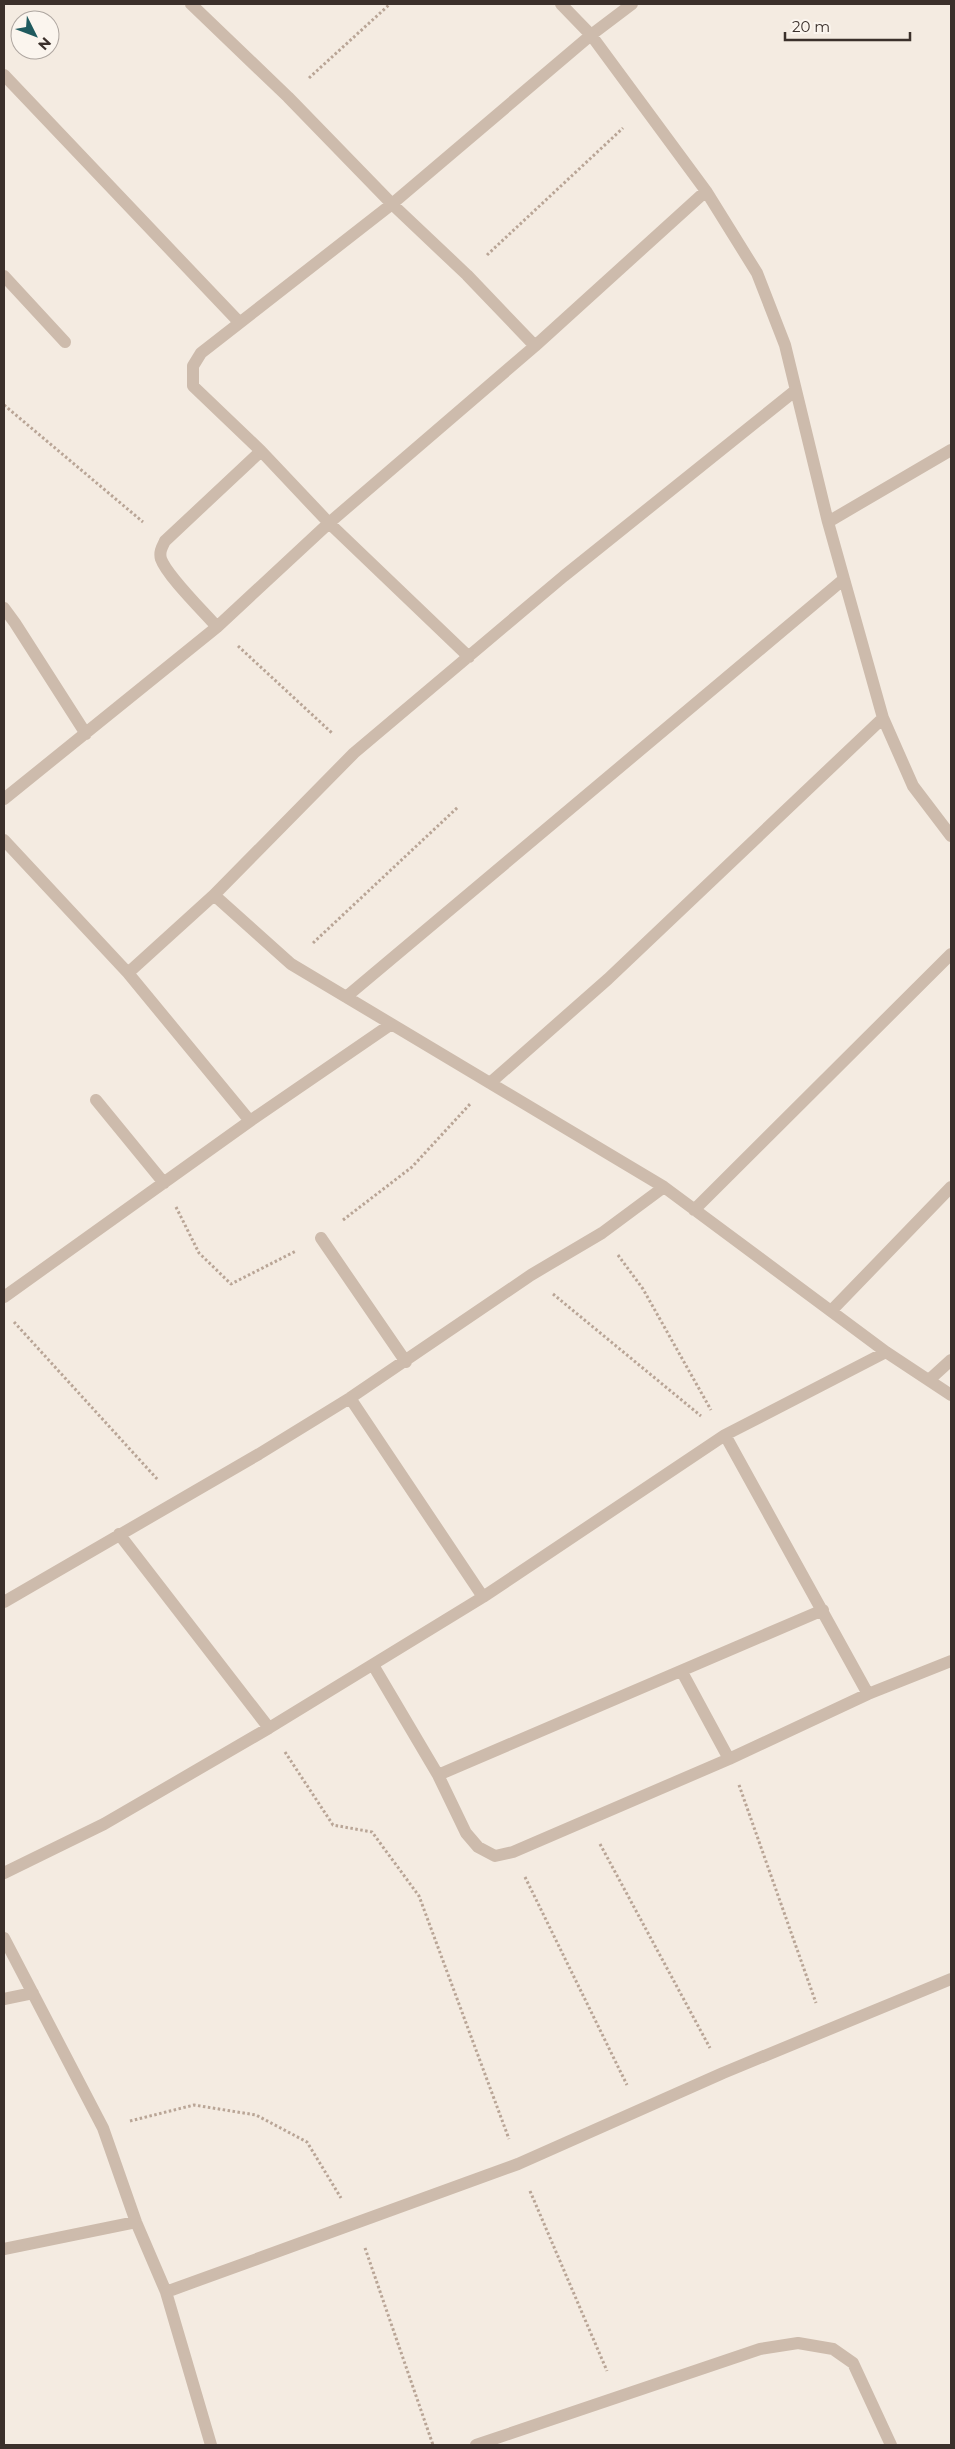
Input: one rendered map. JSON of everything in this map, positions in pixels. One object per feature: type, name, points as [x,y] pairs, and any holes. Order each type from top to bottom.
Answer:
[{"type":"street","points":[[191,4],[288,97],[392,204],[467,275],[535,346]]},
{"type":"street","points":[[561,4],[591,35],[706,191],[757,273],[785,345],[828,522],[883,718],[913,786],[951,836]]},
{"type":"street","points":[[469,658],[193,386],[193,366],[201,353],[392,204],[591,35],[632,4]]},
{"type":"street","points":[[4,75],[240,322]]},
{"type":"street","points":[[4,799],[217,627],[329,522],[535,346],[706,191]]},
{"type":"street","points":[[4,276],[65,342]]},
{"type":"street","points":[[128,973],[214,895],[354,753],[564,576],[796,390]]},
{"type":"street","points":[[828,522],[951,450]]},
{"type":"street","points":[[217,627],[162,562],[160,552],[165,541],[261,451]]},
{"type":"street","points":[[346,997],[844,579]]},
{"type":"street","points":[[4,608],[15,622],[86,734]]},
{"type":"street","points":[[490,1083],[608,979],[883,718]]},
{"type":"street","points":[[4,840],[128,973],[250,1121]]},
{"type":"street","points":[[214,895],[291,964],[390,1025],[664,1187],[886,1352],[951,1395]]},
{"type":"street","points":[[694,1210],[951,954]]},
{"type":"street","points":[[4,1297],[250,1121],[390,1025]]},
{"type":"street","points":[[96,1100],[164,1183]]},
{"type":"street","points":[[4,1602],[259,1454],[350,1398],[406,1362],[530,1275],[602,1233],[664,1187]]},
{"type":"street","points":[[832,1310],[951,1187]]},
{"type":"street","points":[[321,1238],[406,1362]]},
{"type":"street","points":[[4,1873],[104,1824],[373,1665],[483,1597],[725,1435],[886,1352]]},
{"type":"street","points":[[929,1380],[951,1360]]},
{"type":"street","points":[[350,1398],[483,1597]]},
{"type":"street","points":[[725,1435],[868,1694]]},
{"type":"street","points":[[119,1534],[269,1728]]},
{"type":"street","points":[[438,1775],[823,1610]]},
{"type":"street","points":[[373,1665],[438,1775],[466,1833],[478,1847],[495,1856],[513,1852],[729,1759],[868,1694],[951,1661]]},
{"type":"street","points":[[682,1672],[729,1759]]},
{"type":"street","points":[[4,1938],[103,2128],[136,2222],[166,2292],[211,2445]]},
{"type":"street","points":[[166,2292],[518,2164],[723,2073],[951,1979]]},
{"type":"street","points":[[4,1999],[33,1993]]},
{"type":"street","points":[[4,2248],[136,2222]]},
{"type":"street","points":[[476,2445],[760,2349],[798,2343],[833,2349],[853,2363],[891,2445]]},
{"type":"path","points":[[288,97],[390,4]]},
{"type":"path","points":[[467,275],[644,109]]},
{"type":"path","points":[[4,406],[165,541]]},
{"type":"path","points":[[217,627],[354,753]]},
{"type":"path","points":[[291,964],[458,807]]},
{"type":"path","points":[[164,1183],[199,1253],[231,1284],[321,1238],[412,1167],[490,1083]]},
{"type":"path","points":[[602,1233],[643,1289],[725,1435]]},
{"type":"path","points":[[530,1275],[725,1435]]},
{"type":"path","points":[[10,1318],[177,1500]]},
{"type":"path","points":[[269,1728],[333,1825],[372,1832],[419,1896],[518,2164],[618,2397]]},
{"type":"path","points":[[729,1759],[825,2030]]},
{"type":"path","points":[[586,1819],[723,2073]]},
{"type":"path","points":[[513,1852],[639,2110]]},
{"type":"path","points":[[103,2128],[194,2105],[256,2115],[307,2142],[356,2222],[433,2445]]}]
